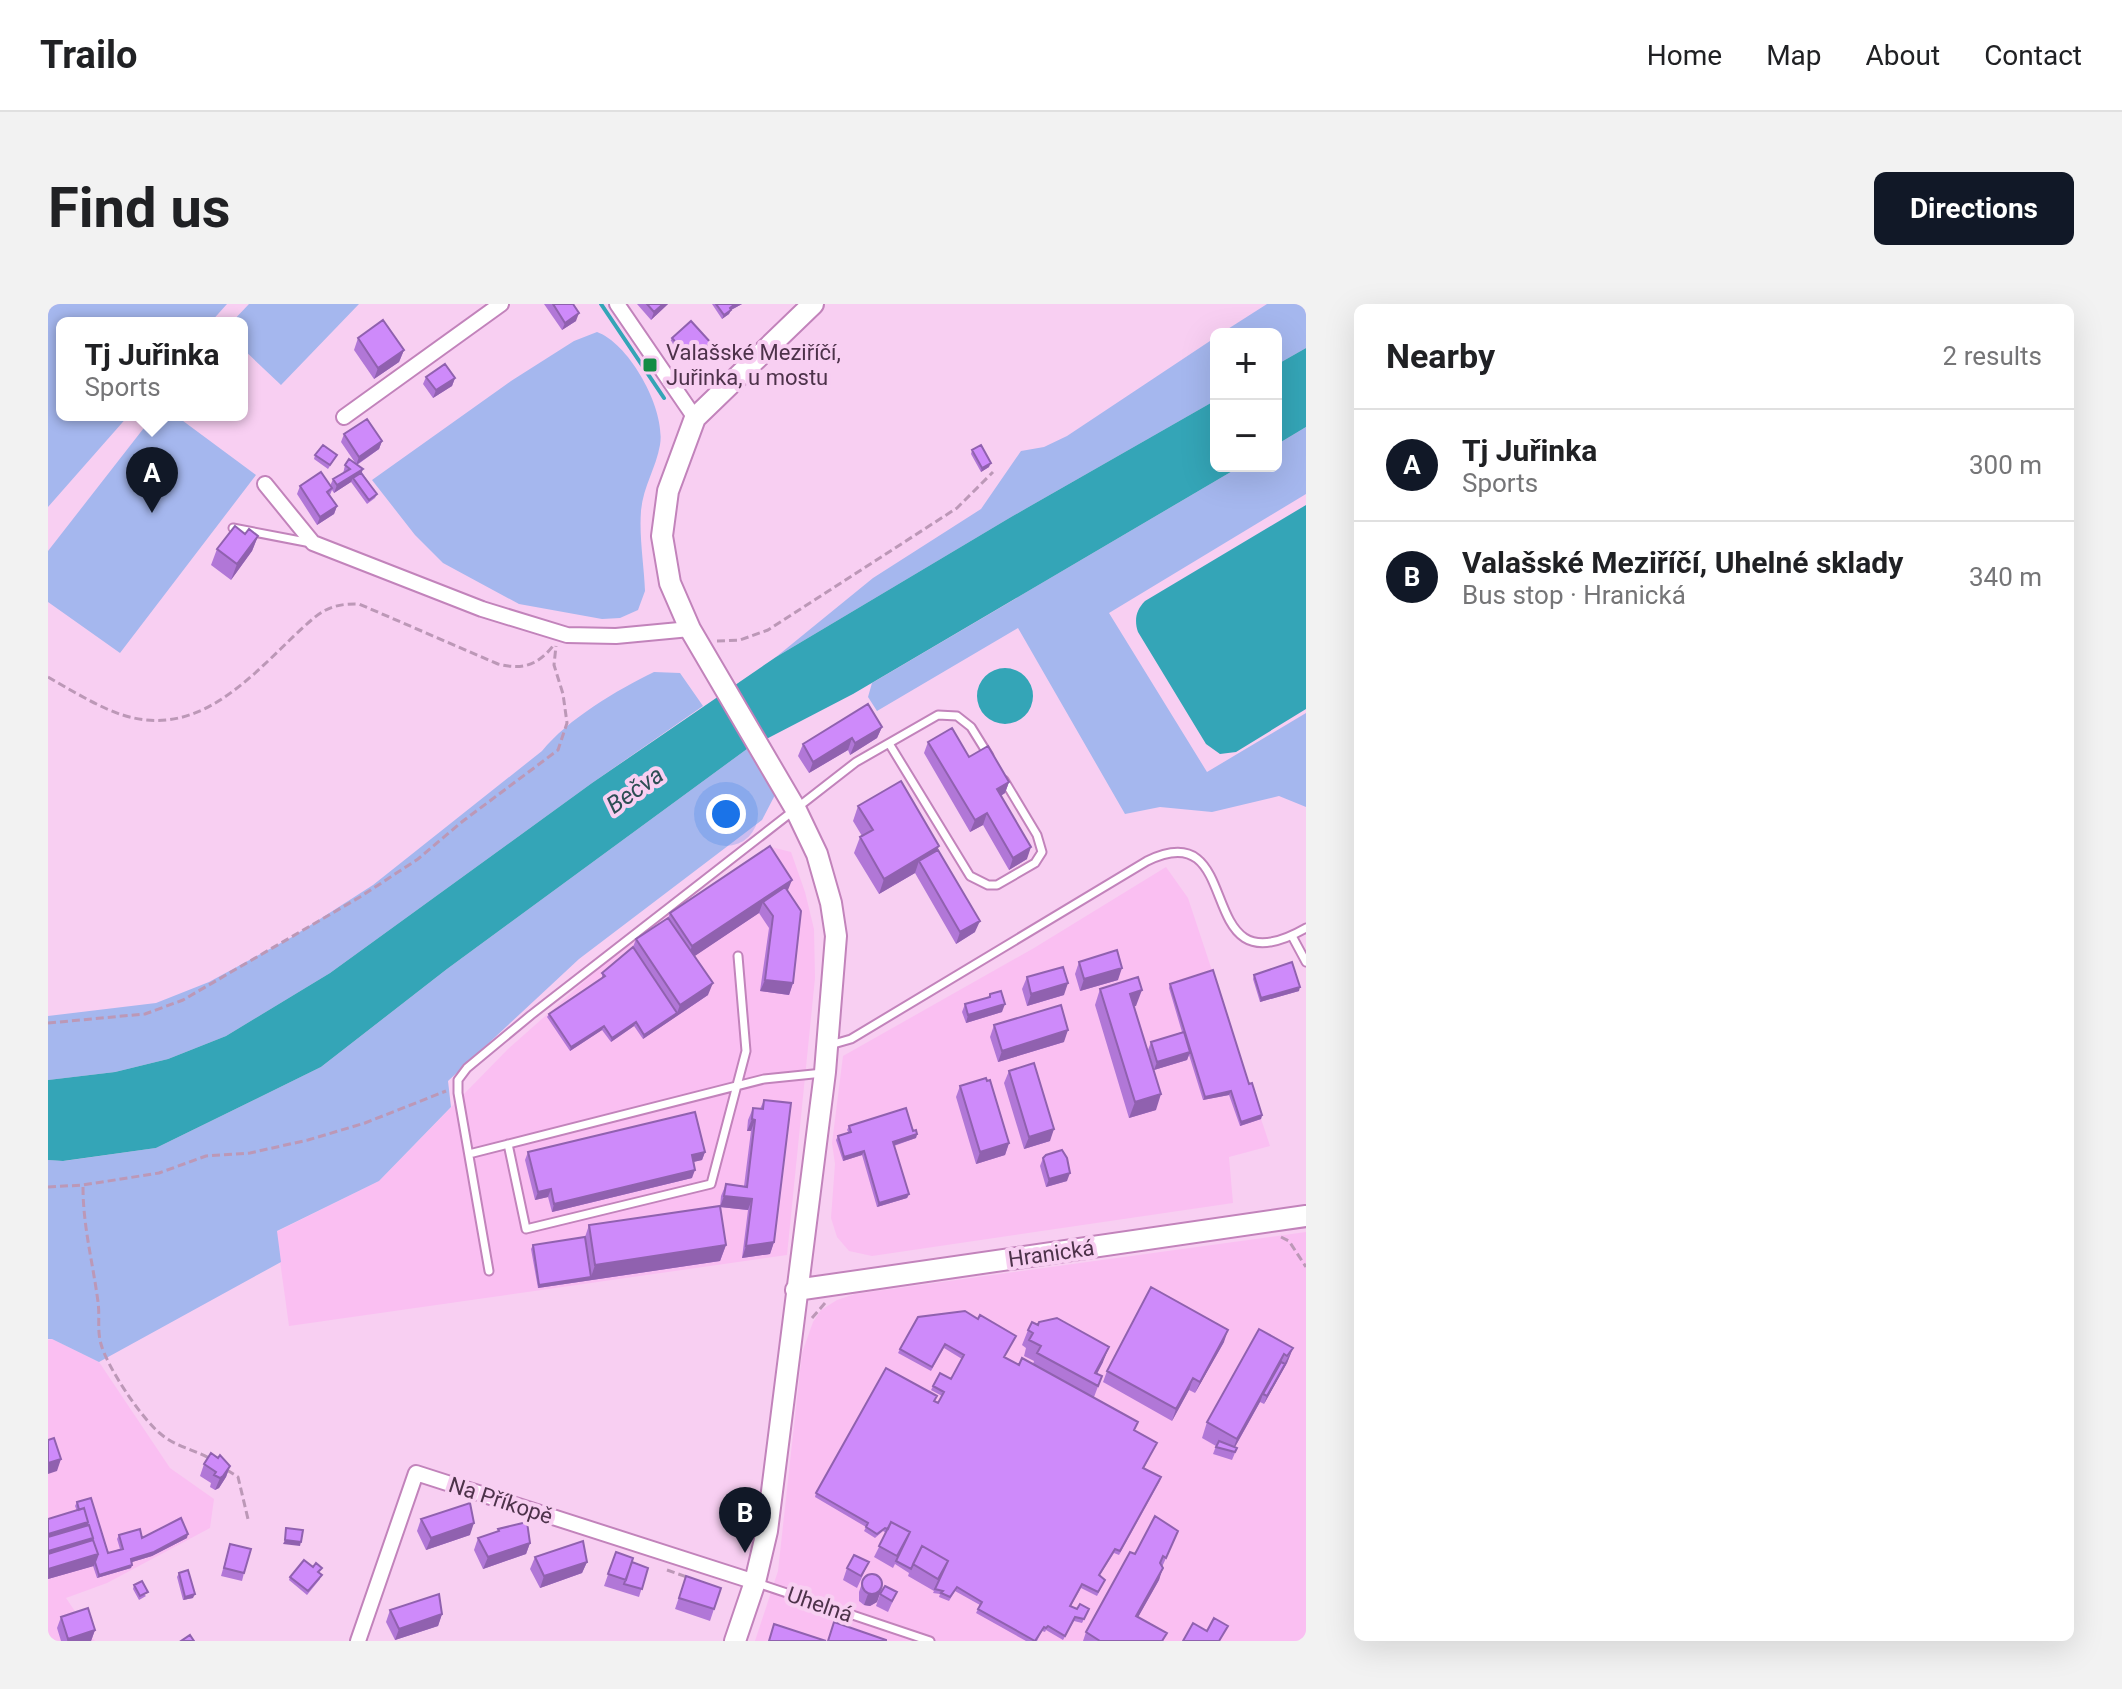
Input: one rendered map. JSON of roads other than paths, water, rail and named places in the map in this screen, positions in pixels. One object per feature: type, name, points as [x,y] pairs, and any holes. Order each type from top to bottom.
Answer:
[{"type":"street","points":[[344,417],[501,304]]},
{"type":"street","points":[[617,304],[695,418]]},
{"type":"street","points":[[735,1641],[755,1582],[767,1531],[825,1072],[836,960],[835,924],[823,868],[795,808],[697,642],[670,583],[662,536],[668,491],[695,418],[813,304]]},
{"type":"street","points":[[265,484],[313,543],[482,609],[567,635],[697,642]]},
{"type":"street","name":"Hranická","points":[[796,1290],[1306,1216]]},
{"type":"street","name":"Na Příkopě","points":[[358,1641],[416,1473],[755,1582]]},
{"type":"lane","points":[[233,528],[313,543]]},
{"type":"lane","points":[[489,1271],[457,1087],[467,1068],[856,762],[938,715],[957,716],[971,727],[1042,844],[1042,852],[1035,863],[997,885],[988,885],[970,876],[890,745]]},
{"type":"lane","points":[[828,1045],[851,1039],[1165,852],[1185,852],[1201,861],[1237,934],[1261,943],[1292,936],[1306,928]]},
{"type":"lane","points":[[1292,936],[1306,962]]},
{"type":"lane","points":[[508,1144],[526,1229],[711,1184],[746,1051],[738,956]]},
{"type":"lane","points":[[469,1154],[764,1079],[825,1072]]},
{"type":"lane","name":"Uhelná","points":[[755,1582],[930,1641]]},
{"type":"water","points":[[1306,348],[1306,427],[1282,441],[1282,400],[1282,362]]},
{"type":"water","name":"Bečva","points":[[1210,403],[1210,472],[1231,472],[853,694],[747,749],[447,969],[321,1067],[156,1148],[63,1161],[48,1160],[48,1080],[115,1072],[168,1059],[226,1036],[330,973],[592,783],[776,657]]},
{"type":"water","points":[[1306,505],[1306,709],[1236,752],[1220,754],[1206,744],[1138,632],[1138,612],[1145,601]]},
{"type":"water","points":[[1005,668],[1025,676],[1033,696],[1025,716],[1005,724],[985,716],[977,696],[985,676]]},
{"type":"waterway","points":[[601,304],[664,398]]},
{"type":"place","name":"Valašské Meziříčí, Juřinka, u mostu","points":[[650,365]]},
{"type":"place","name":"Tj Juřinka","points":[[152,513]]},
{"type":"place","name":"Valašské Meziříčí, Uhelné sklady","points":[[745,1553]]}]
